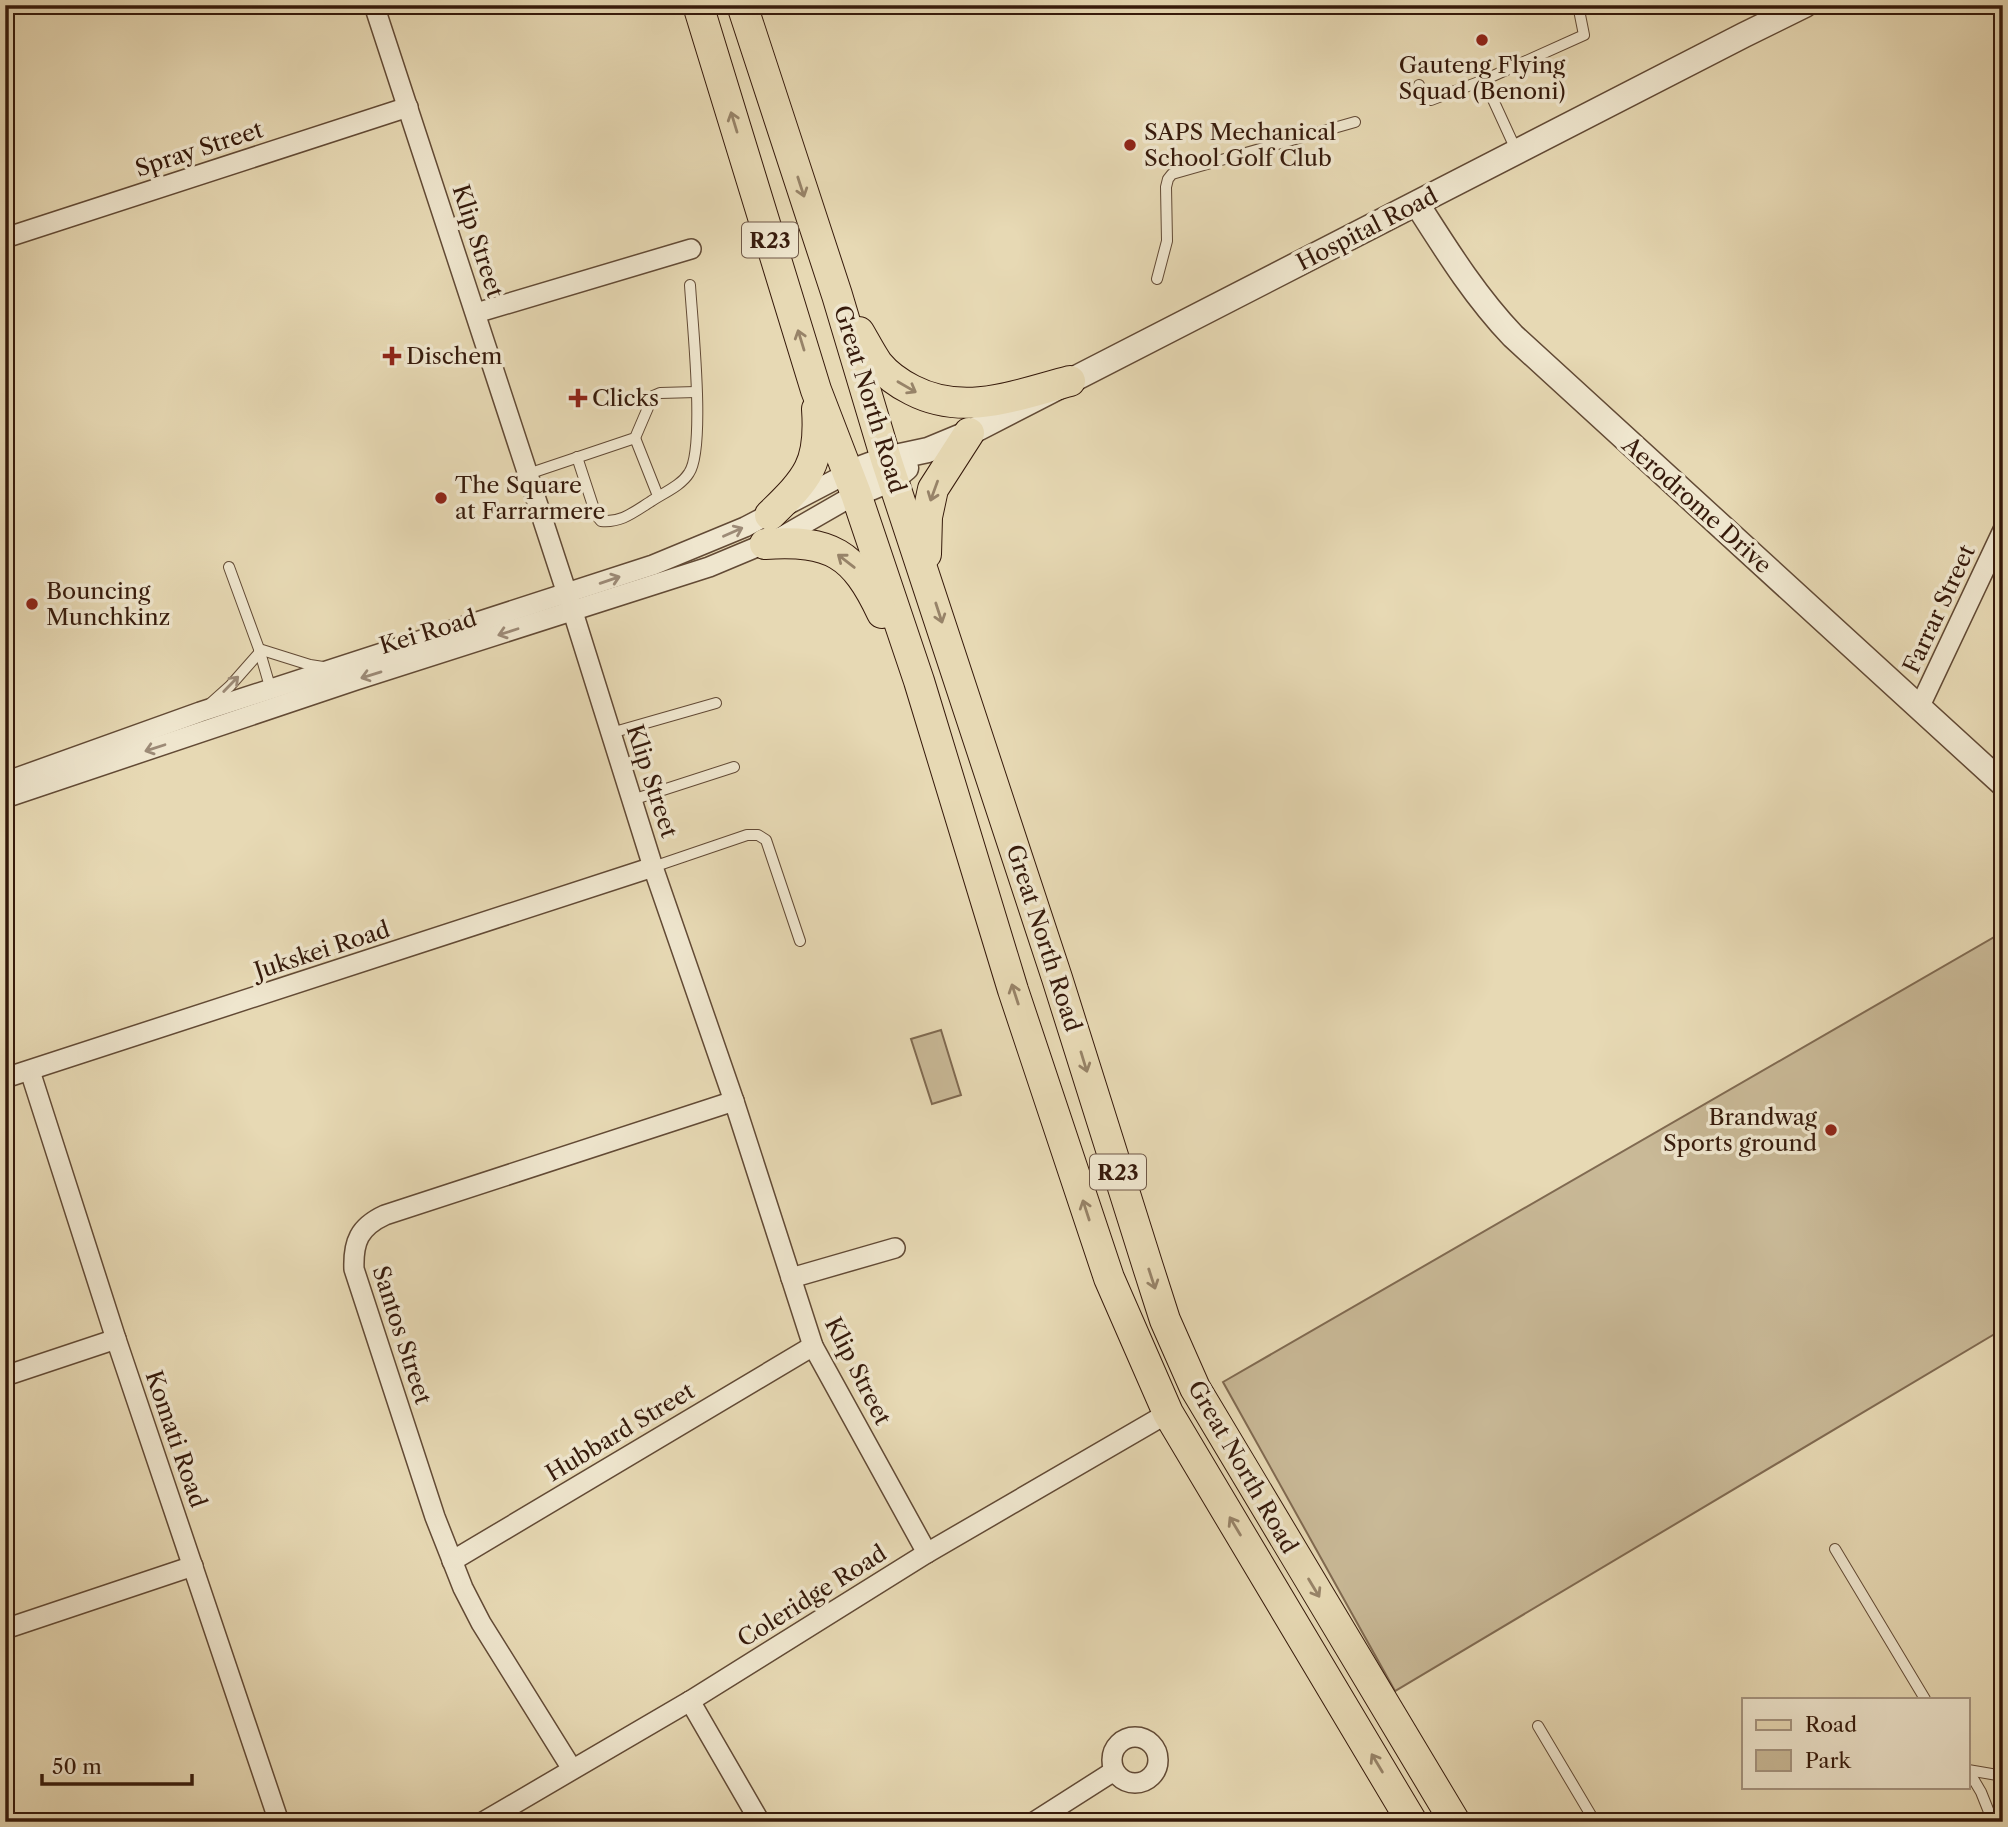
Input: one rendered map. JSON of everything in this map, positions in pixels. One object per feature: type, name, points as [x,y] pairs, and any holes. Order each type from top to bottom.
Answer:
[{"type":"main road","name":"Great North Road","points":[[698,5],[816,390],[852,484],[919,681],[1013,990],[1109,1278],[1168,1413],[1412,1822]]},
{"type":"main road","name":"Great North Road","points":[[742,5],[1148,1267],[1181,1358],[1195,1388],[1455,1822]]},
{"type":"main road","points":[[837,295],[879,366],[901,384],[923,396],[950,403],[981,403],[1070,380]]},
{"type":"main road","points":[[770,514],[800,486],[817,452],[816,390]]},
{"type":"main road","points":[[924,569],[927,517],[933,489],[970,433]]},
{"type":"main road","points":[[765,544],[811,544],[831,550],[855,567],[870,588],[885,621],[919,681]]},
{"type":"street","name":"Klip Street","points":[[374,5],[570,603],[653,867],[734,1101],[813,1346],[927,1553]]},
{"type":"street","name":"Hospital Road","points":[[852,484],[970,433],[1805,5]]},
{"type":"street","name":"Spray Street","points":[[5,238],[408,107]]},
{"type":"street","name":"Aerodrome Drive","points":[[1417,204],[1469,286],[1513,337],[2003,784]]},
{"type":"street","points":[[476,313],[691,249]]},
{"type":"street","name":"Kei Road","points":[[5,797],[274,698],[570,603],[770,514],[852,484]]},
{"type":"street","name":"Kei Road","points":[[5,782],[200,712],[274,698],[335,668],[570,603],[698,571],[783,536],[852,484]]},
{"type":"street","name":"Farrar Street","points":[[1919,708],[2003,530]]},
{"type":"street","name":"Jukskei Road","points":[[5,1078],[653,867]]},
{"type":"street","name":"Komati Road","points":[[30,1071],[116,1339],[279,1822]]},
{"type":"street","name":"Santos Street","points":[[572,1769],[481,1623],[463,1588],[435,1517],[354,1269],[353,1252],[360,1234],[370,1222],[385,1215],[734,1101]]},
{"type":"street","points":[[791,1278],[895,1248]]},
{"type":"street","points":[[5,1376],[116,1339]]},
{"type":"street","name":"Hubbard Street","points":[[452,1561],[813,1346]]},
{"type":"street","name":"Coleridge Road","points":[[483,1822],[690,1701],[927,1553],[1168,1413]]},
{"type":"street","points":[[5,1629],[193,1566]]},
{"type":"street","points":[[690,1701],[760,1822]]},
{"type":"street","points":[[1034,1822],[1114,1771]]},
{"type":"lane","points":[[1419,85],[1424,98],[1431,100],[1484,80],[1584,35],[1578,5]]},
{"type":"lane","points":[[1484,80],[1517,152]]},
{"type":"lane","points":[[1157,279],[1167,241],[1166,187],[1172,174],[1355,122]]},
{"type":"lane","points":[[577,457],[596,515],[601,521],[620,520],[681,483],[691,471],[696,446],[696,393],[690,285]]},
{"type":"lane","points":[[658,496],[635,438],[653,396],[660,393],[696,393]]},
{"type":"lane","points":[[528,474],[635,438]]},
{"type":"lane","points":[[229,567],[274,698]]},
{"type":"lane","points":[[260,651],[310,665],[335,668]]},
{"type":"lane","points":[[200,712],[230,686],[260,651]]},
{"type":"lane","points":[[611,733],[716,703]]},
{"type":"lane","points":[[632,800],[734,767]]},
{"type":"lane","points":[[653,867],[747,835],[758,835],[766,840],[800,941]]},
{"type":"lane","points":[[1835,1549],[1924,1698]]},
{"type":"lane","points":[[1538,1726],[1595,1822]]},
{"type":"lane","points":[[1969,1770],[2003,1776]]},
{"type":"lane","points":[[1969,1772],[1993,1822]]},
{"type":"green space","name":"Brandwag Sports ground","points":[[2003,932],[2003,1329],[1395,1691],[1223,1382]]},
{"type":"green space","points":[[941,1030],[961,1095],[932,1104],[911,1039]]},
{"type":"place","name":"Gauteng Flying Squad (Benoni)","points":[[1482,40]]},
{"type":"place","name":"SAPS Mechanical School Golf Club","points":[[1130,145]]},
{"type":"place","name":"Dischem","points":[[392,356]]},
{"type":"place","name":"Clicks","points":[[578,398]]},
{"type":"place","name":"The Square at Farrarmere","points":[[441,498]]},
{"type":"place","name":"Bouncing Munchkinz","points":[[32,604]]},
{"type":"place","name":"Brandwag Sports ground","points":[[1831,1130]]}]
